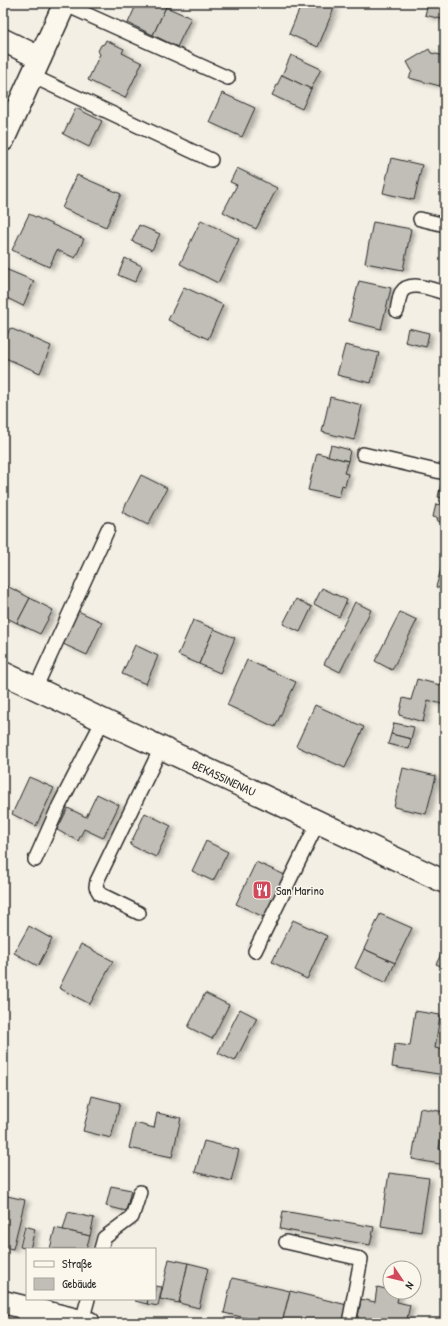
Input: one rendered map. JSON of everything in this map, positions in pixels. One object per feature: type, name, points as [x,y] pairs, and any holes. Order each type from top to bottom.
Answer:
[{"type":"street","points":[[3,140],[65,4]]},
{"type":"street","points":[[3,40],[36,67]]},
{"type":"street","name":"BEKASSINENAU","points":[[3,674],[445,882]]},
{"type":"street","points":[[3,1302],[85,1322]]},
{"type":"lane","points":[[65,4],[228,78]]},
{"type":"lane","points":[[36,67],[211,160]]},
{"type":"lane","points":[[420,219],[445,225]]},
{"type":"lane","points":[[397,312],[401,294],[406,288],[411,286],[417,286],[445,293]]},
{"type":"lane","points":[[363,454],[445,473]]},
{"type":"lane","points":[[35,689],[108,529]]},
{"type":"lane","points":[[35,860],[59,806],[103,720]]},
{"type":"lane","points":[[139,913],[100,894],[96,886],[160,748]]},
{"type":"lane","points":[[255,951],[318,822]]},
{"type":"lane","points":[[101,1248],[104,1238],[132,1217],[140,1192]]},
{"type":"lane","points":[[286,1242],[361,1259],[350,1323]]},
{"type":"lane","points":[[85,1322],[88,1300]]},
{"type":"building","points":[[137,3],[159,3],[166,7],[153,35],[128,23]]},
{"type":"building","points":[[302,3],[324,3],[334,8],[318,47],[289,34]]},
{"type":"building","points":[[428,3],[445,3],[445,20],[425,15]]},
{"type":"building","points":[[166,7],[191,18],[177,47],[153,35]]},
{"type":"building","points":[[106,40],[124,49],[122,53],[142,63],[125,98],[88,80],[100,54],[98,51]]},
{"type":"building","points":[[429,49],[431,53],[445,56],[445,66],[440,86],[409,78],[412,71],[407,62]]},
{"type":"building","points":[[291,55],[321,69],[311,89],[282,75]]},
{"type":"building","points":[[282,75],[311,89],[302,109],[272,95]]},
{"type":"building","points":[[222,93],[255,108],[242,137],[209,122]]},
{"type":"building","points":[[76,108],[102,121],[89,147],[63,134]]},
{"type":"building","points":[[391,158],[422,165],[414,200],[383,193]]},
{"type":"building","points":[[237,168],[277,188],[256,229],[223,212],[237,185],[230,182]]},
{"type":"building","points":[[77,175],[121,194],[106,227],[62,208]]},
{"type":"building","points":[[29,214],[84,239],[75,258],[57,250],[49,267],[12,250]]},
{"type":"building","points":[[201,220],[239,239],[218,283],[180,264]]},
{"type":"building","points":[[373,222],[411,229],[403,270],[365,263]]},
{"type":"building","points":[[139,225],[160,234],[152,250],[132,241]]},
{"type":"building","points":[[125,258],[142,266],[135,282],[118,275]]},
{"type":"building","points":[[3,268],[34,281],[23,306],[3,296]]},
{"type":"building","points":[[359,281],[391,288],[381,329],[349,321]]},
{"type":"building","points":[[184,287],[223,305],[208,339],[168,320]]},
{"type":"building","points":[[10,328],[51,346],[40,373],[3,357],[3,346]]},
{"type":"building","points":[[408,328],[429,333],[426,347],[405,342]]},
{"type":"building","points":[[345,345],[379,353],[371,383],[337,375]]},
{"type":"building","points":[[330,397],[362,405],[354,440],[322,432]]},
{"type":"building","points":[[331,445],[350,450],[348,461],[328,456]]},
{"type":"building","points":[[317,453],[348,461],[344,473],[348,474],[345,486],[342,485],[339,497],[308,490]]},
{"type":"building","points":[[141,475],[167,488],[148,525],[122,512]]},
{"type":"building","points":[[441,484],[445,484],[445,502],[441,501],[442,498],[438,497]]},
{"type":"building","points":[[441,501],[445,502],[445,523],[437,521],[438,518],[433,517],[436,504],[440,505]]},
{"type":"building","points":[[442,565],[445,565],[445,589],[436,587]]},
{"type":"building","points":[[7,586],[30,598],[17,623],[3,616],[3,593]]},
{"type":"building","points":[[322,588],[347,600],[339,617],[314,604]]},
{"type":"building","points":[[30,598],[53,610],[40,634],[17,623]]},
{"type":"building","points":[[296,599],[312,607],[300,632],[283,624]]},
{"type":"building","points":[[355,602],[371,610],[340,672],[324,664]]},
{"type":"building","points":[[78,611],[102,622],[87,655],[63,644]]},
{"type":"building","points":[[400,612],[417,620],[392,670],[375,661]]},
{"type":"building","points":[[193,620],[214,629],[199,664],[178,655]]},
{"type":"building","points":[[214,629],[235,638],[220,673],[199,664]]},
{"type":"building","points":[[135,645],[158,656],[146,684],[122,674]]},
{"type":"building","points":[[247,660],[296,682],[275,727],[227,705]]},
{"type":"building","points":[[442,678],[445,678],[445,705],[428,700],[423,722],[399,715],[403,698],[411,700],[417,679],[440,685]]},
{"type":"building","points":[[315,705],[364,727],[345,768],[296,746]]},
{"type":"building","points":[[394,723],[414,727],[411,739],[391,734]]},
{"type":"building","points":[[391,734],[411,739],[409,749],[388,744]]},
{"type":"building","points":[[403,768],[436,776],[426,814],[394,807]]},
{"type":"building","points":[[29,777],[54,788],[36,826],[12,814]]},
{"type":"building","points":[[97,794],[119,805],[103,838],[84,829],[78,841],[57,830],[68,808],[86,817]]},
{"type":"building","points":[[145,813],[171,826],[156,857],[130,845]]},
{"type":"building","points":[[206,841],[228,852],[213,881],[192,871]]},
{"type":"building","name":"San Marino","points":[[256,862],[287,876],[268,919],[236,904]]},
{"type":"building","points":[[380,914],[412,928],[395,963],[364,949]]},
{"type":"building","points":[[293,920],[327,936],[307,979],[272,962]]},
{"type":"building","points":[[29,926],[52,939],[38,966],[14,953]]},
{"type":"building","points":[[81,944],[113,961],[90,1004],[59,988]]},
{"type":"building","points":[[445,947],[445,968],[436,964]]},
{"type":"building","points":[[364,949],[395,963],[386,983],[355,968]]},
{"type":"building","points":[[205,993],[229,1005],[212,1039],[188,1027]]},
{"type":"building","points":[[240,1009],[257,1018],[235,1061],[218,1053]]},
{"type":"building","points":[[415,1011],[440,1015],[435,1048],[445,1050],[445,1075],[392,1067],[395,1044],[410,1046]]},
{"type":"building","points":[[92,1096],[120,1103],[111,1138],[83,1131]]},
{"type":"building","points":[[420,1108],[445,1112],[439,1149],[445,1150],[445,1165],[412,1159]]},
{"type":"building","points":[[157,1113],[181,1118],[172,1157],[129,1148],[135,1123],[154,1128]]},
{"type":"building","points":[[204,1141],[239,1150],[231,1181],[195,1172]]},
{"type":"building","points":[[389,1173],[429,1178],[421,1232],[381,1226]]},
{"type":"building","points":[[111,1186],[131,1190],[126,1211],[106,1206]]},
{"type":"building","points":[[3,1195],[25,1200],[13,1249],[3,1247]]},
{"type":"building","points":[[283,1211],[374,1227],[370,1245],[280,1229]]},
{"type":"building","points":[[68,1212],[94,1218],[90,1236],[63,1230]]},
{"type":"building","points":[[25,1226],[35,1229],[30,1248],[20,1247]]},
{"type":"building","points":[[55,1228],[90,1236],[86,1248],[50,1248]]},
{"type":"building","points":[[169,1259],[188,1263],[179,1303],[160,1299]]},
{"type":"building","points":[[188,1263],[208,1268],[199,1308],[179,1303]]},
{"type":"building","points":[[232,1278],[290,1291],[282,1323],[268,1323],[224,1313]]},
{"type":"building","points":[[156,1286],[162,1287],[158,1306],[147,1304],[148,1300],[156,1300]]},
{"type":"building","points":[[377,1287],[382,1288],[382,1300],[397,1300],[397,1302],[410,1305],[406,1323],[357,1323],[361,1299],[375,1302]]},
{"type":"building","points":[[290,1291],[347,1305],[343,1323],[282,1323]]},
{"type":"building","points":[[135,1300],[148,1300],[147,1304]]},
{"type":"place","name":"San Marino","points":[[262,890]]}]
